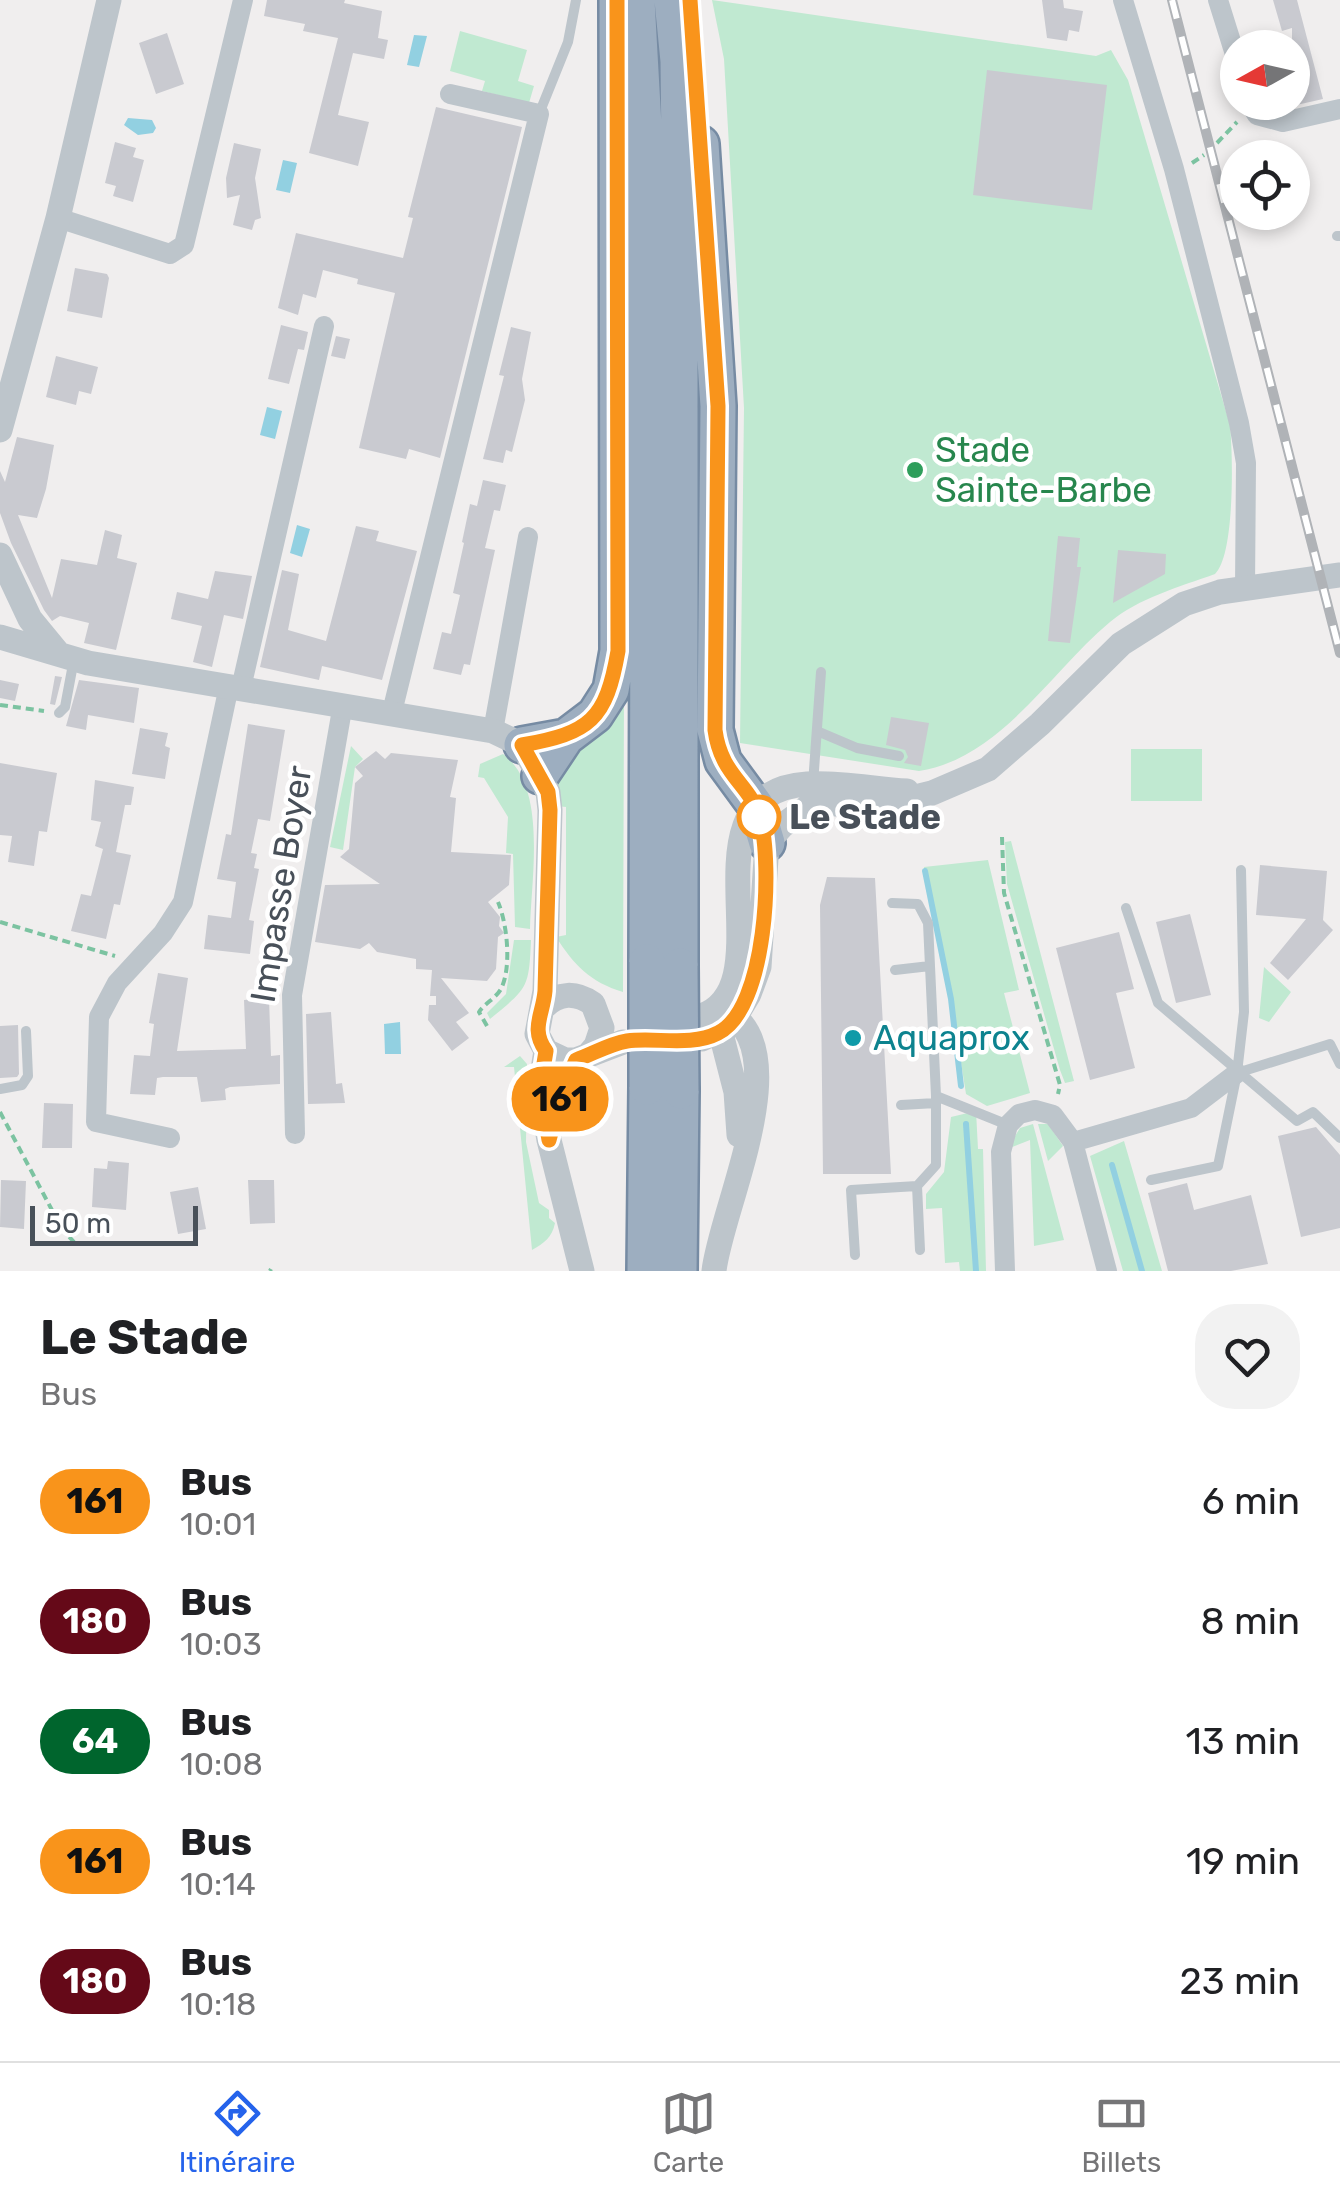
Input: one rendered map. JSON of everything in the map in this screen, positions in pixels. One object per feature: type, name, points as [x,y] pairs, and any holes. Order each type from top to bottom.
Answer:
[{"type":"highway","points":[[540,776],[566,737],[595,715],[611,690],[618,651],[617,0]]},
{"type":"highway","points":[[637,0],[649,215],[664,1089],[678,1271]]},
{"type":"highway","points":[[664,964],[680,234],[678,61],[672,0]]},
{"type":"highway","points":[[690,0],[718,406],[715,730],[723,761],[756,806],[767,843]]},
{"type":"highway","points":[[507,738],[566,737]]},
{"type":"highway","points":[[645,1271],[664,1089]]},
{"type":"street","points":[[0,430],[58,218],[109,0]]},
{"type":"street","points":[[58,218],[170,254],[184,245],[243,0]]},
{"type":"street","points":[[1123,0],[1174,169],[1240,424],[1246,462],[1245,588]]},
{"type":"street","points":[[1218,0],[1227,30]]},
{"type":"street","points":[[392,712],[539,114],[450,94]]},
{"type":"street","points":[[1310,116],[1340,108]]},
{"type":"street","points":[[170,1138],[96,1122],[99,1017],[117,983],[162,933],[183,902],[324,326]]},
{"type":"street","points":[[507,738],[528,537]]},
{"type":"street","points":[[0,555],[30,619],[66,656]]},
{"type":"street","points":[[715,1022],[735,978],[742,830],[746,816],[756,806],[773,794],[932,792],[997,762],[1120,644],[1141,629],[1200,598],[1340,575]]},
{"type":"street","points":[[7,639],[26,632],[30,619]]},
{"type":"street","points":[[7,639],[66,656],[392,712],[507,738],[540,776],[548,792],[550,810],[533,934],[544,1007]]},
{"type":"street","name":"Impasse Boyer","points":[[294,1134],[292,996],[343,704]]},
{"type":"street","points":[[715,1022],[758,967],[767,843],[813,795]]},
{"type":"street","points":[[533,934],[601,1018],[601,1038],[583,1056],[562,1092],[549,1140]]},
{"type":"street","points":[[622,1042],[565,1060],[546,1051],[536,1026],[550,1000],[569,994],[623,1016]]},
{"type":"street","points":[[714,1271],[716,1248],[749,1146],[756,1078],[751,1046],[715,1022]]},
{"type":"street","points":[[546,1051],[540,1088],[582,1271]]},
{"type":"street","points":[[1073,1142],[1191,1108],[1236,1073]]},
{"type":"street","points":[[1005,1271],[1001,1152],[1008,1125],[1019,1114],[1036,1110],[1053,1115],[1073,1142],[1108,1271]]},
{"type":"lane","points":[[539,114],[568,42],[576,0]]},
{"type":"lane","points":[[59,713],[65,707],[66,656]]},
{"type":"lane","points":[[813,795],[822,672]]},
{"type":"lane","points":[[817,732],[858,748],[899,756]]},
{"type":"lane","points":[[1150,1180],[1218,1166],[1244,1012],[1241,870]]},
{"type":"lane","points":[[856,1255],[851,1190],[917,1186],[936,1166],[928,924],[918,904],[892,904]]},
{"type":"lane","points":[[1126,908],[1158,1002],[1236,1073],[1297,1121],[1313,1112],[1340,1138]]},
{"type":"lane","points":[[895,970],[930,966]]},
{"type":"lane","points":[[0,1089],[22,1084],[28,1076],[26,1032]]},
{"type":"lane","points":[[900,1036],[933,1036]]},
{"type":"lane","points":[[1236,1073],[1330,1044],[1340,1064]]},
{"type":"lane","points":[[900,1105],[936,1100],[1008,1125]]},
{"type":"lane","points":[[917,1186],[920,1250]]},
{"type":"path","points":[[1217,143],[1237,120]]},
{"type":"path","points":[[1189,165],[1204,155]]},
{"type":"path","points":[[0,705],[59,713]]},
{"type":"path","points":[[1002,837],[1004,893],[1060,1086],[1053,1115]]},
{"type":"path","points":[[487,1026],[479,1012],[502,986],[507,924],[498,902]]},
{"type":"path","points":[[0,922],[124,958]]},
{"type":"path","points":[[506,934],[533,934]]},
{"type":"path","points":[[0,1112],[62,1229],[74,1242]]},
{"type":"green space","points":[[712,0],[1096,56],[1111,50],[1128,80],[1230,425],[1231,504],[1222,563],[1215,574],[1160,594],[1110,622],[1000,731],[948,763],[919,771],[740,743],[744,408],[724,59]]},
{"type":"green space","points":[[460,31],[527,50],[518,81],[534,86],[529,103],[482,91],[485,81],[450,71]]},
{"type":"green space","points":[[624,696],[623,992],[584,971],[556,937],[566,935],[566,807],[556,806],[557,768]]},
{"type":"green space","points":[[351,746],[363,759],[355,767],[343,850],[330,847]]},
{"type":"green space","points":[[1131,749],[1202,749],[1202,801],[1131,801]]},
{"type":"green space","points":[[503,754],[517,769],[532,810],[530,929],[515,927],[513,854],[506,853],[508,817],[484,778],[478,777],[480,764]]},
{"type":"green space","points":[[1011,841],[1074,1081],[1065,1083],[1060,1070],[1007,884],[1005,842]]},
{"type":"green space","points":[[988,860],[1019,990],[1004,993],[1030,1093],[987,1106],[966,1094],[924,867]]},
{"type":"green space","points":[[514,940],[531,940],[527,979],[519,994],[490,1019],[487,1013],[506,994]]},
{"type":"green space","points":[[1264,967],[1291,992],[1269,1022],[1259,1018]]},
{"type":"green space","points":[[520,1056],[527,1064],[526,1142],[539,1203],[549,1210],[549,1218],[555,1223],[547,1240],[532,1250],[514,1067],[504,1067]]},
{"type":"green space","points":[[976,1111],[978,1149],[983,1149],[986,1271],[960,1271],[959,1262],[945,1263],[942,1208],[926,1209],[926,1194],[944,1172],[951,1117]]},
{"type":"green space","points":[[1033,1124],[1064,1240],[1034,1246],[1030,1140],[1007,1149],[1020,1128]]},
{"type":"green space","points":[[1038,1124],[1048,1124],[1063,1146],[1048,1161]]},
{"type":"green space","points":[[1124,1141],[1162,1271],[1123,1271],[1090,1156]]},
{"type":"water","points":[[414,35],[427,36],[419,67],[407,65]]},
{"type":"water","points":[[128,118],[152,120],[156,128],[153,133],[138,135],[124,125]]},
{"type":"water","points":[[283,160],[297,163],[290,193],[276,190]]},
{"type":"water","points":[[267,407],[282,411],[275,439],[260,435]]},
{"type":"water","points":[[297,525],[310,529],[302,557],[290,553]]},
{"type":"water","points":[[400,1022],[401,1054],[385,1054],[384,1024]]},
{"type":"building","points":[[267,0],[345,0],[344,3],[382,11],[378,38],[388,40],[384,59],[353,53],[338,115],[369,122],[358,166],[309,153],[338,38],[303,31],[305,24],[264,16]]},
{"type":"building","points":[[1042,0],[1063,0],[1064,8],[1083,11],[1079,32],[1069,30],[1067,41],[1047,38]]},
{"type":"building","points":[[1273,0],[1297,0],[1305,30],[1282,30]]},
{"type":"building","points":[[167,33],[184,84],[156,94],[139,43]]},
{"type":"building","points":[[1310,50],[1323,99],[1310,102]]},
{"type":"building","points":[[987,70],[1107,85],[1092,210],[973,195]]},
{"type":"building","points":[[436,107],[522,127],[440,458],[409,449],[406,459],[359,448],[395,293],[323,270],[316,298],[303,294],[298,315],[278,308],[296,233],[403,258],[413,218],[408,217]]},
{"type":"building","points":[[115,142],[136,148],[133,157],[144,160],[133,202],[113,196],[116,186],[105,183]]},
{"type":"building","points":[[234,143],[261,149],[255,178],[261,218],[255,220],[252,230],[233,225],[240,195],[227,198],[226,178]]},
{"type":"building","points":[[75,268],[107,274],[102,318],[67,311]]},
{"type":"building","points":[[281,325],[308,332],[304,350],[298,349],[289,384],[268,379]]},
{"type":"building","points":[[511,327],[531,332],[522,379],[525,400],[512,452],[506,450],[503,463],[483,459],[504,376],[499,375]]},
{"type":"building","points":[[336,336],[350,339],[345,359],[331,356]]},
{"type":"building","points":[[56,356],[98,367],[91,394],[79,391],[76,405],[46,397]]},
{"type":"building","points":[[17,437],[54,445],[37,518],[18,515],[52,598],[61,559],[97,565],[105,530],[122,535],[117,558],[137,563],[116,650],[84,643],[89,623],[60,616],[52,621],[11,543],[0,513],[0,471],[5,482]]},
{"type":"building","points":[[483,480],[506,485],[500,511],[494,510],[485,548],[495,550],[470,665],[464,664],[461,675],[433,669],[442,632],[451,634],[460,595],[453,593],[462,542],[470,504],[477,506]]},
{"type":"building","points":[[356,526],[379,531],[376,541],[417,551],[382,680],[322,666],[319,680],[260,667],[282,570],[299,574],[288,630],[326,641]]},
{"type":"building","points":[[1058,536],[1080,538],[1077,567],[1081,567],[1070,643],[1048,641]]},
{"type":"building","points":[[1118,550],[1166,554],[1165,574],[1113,603]]},
{"type":"building","points":[[215,571],[252,576],[243,619],[224,615],[212,667],[193,662],[202,626],[171,619],[177,592],[208,599]]},
{"type":"building","points":[[55,676],[62,677],[55,705],[50,704]]},
{"type":"building","points":[[0,680],[19,684],[15,701],[0,698]]},
{"type":"building","points":[[79,680],[139,688],[134,723],[88,715],[86,730],[66,726]]},
{"type":"building","points":[[891,717],[929,723],[921,766],[904,763],[908,757],[905,750],[886,745]]},
{"type":"building","points":[[248,724],[285,730],[270,821],[258,819],[251,853],[257,854],[254,868],[259,869],[249,920],[254,921],[250,954],[204,949],[208,915],[231,918],[236,882],[217,879],[226,834],[231,835]]},
{"type":"building","points":[[140,728],[168,733],[165,779],[132,774]]},
{"type":"building","points":[[376,751],[385,759],[391,753],[458,760],[450,797],[456,798],[451,852],[511,855],[509,885],[488,902],[500,917],[499,926],[504,933],[498,937],[496,969],[487,981],[441,978],[469,1013],[456,1022],[469,1038],[452,1051],[428,1020],[429,1005],[436,1005],[436,996],[430,996],[432,970],[416,969],[416,959],[377,952],[369,943],[360,949],[315,942],[325,885],[380,884],[340,857],[349,849],[355,783],[363,776],[355,767]]},
{"type":"building","points":[[0,763],[57,773],[47,832],[39,831],[34,866],[8,862],[12,836],[0,835]]},
{"type":"building","points":[[95,780],[134,787],[131,805],[125,805],[116,852],[131,855],[120,905],[114,904],[106,939],[71,931],[81,894],[91,896],[103,849],[95,846],[101,822],[91,820]]},
{"type":"building","points":[[1260,865],[1327,871],[1323,920],[1333,930],[1288,980],[1270,963],[1306,919],[1256,915]]},
{"type":"building","name":"Aquaprox","points":[[827,877],[875,878],[891,1174],[823,1174],[820,905]]},
{"type":"building","points":[[1190,914],[1211,995],[1176,1003],[1156,922]]},
{"type":"building","points":[[1119,932],[1134,989],[1116,993],[1135,1068],[1090,1080],[1056,948]]},
{"type":"building","points":[[158,973],[188,978],[177,1051],[246,1049],[244,1000],[269,998],[271,1056],[280,1055],[280,1084],[230,1087],[225,1089],[226,1100],[201,1102],[197,1077],[163,1077],[157,1078],[155,1095],[130,1094],[134,1055],[150,1056],[154,1024],[149,1023]]},
{"type":"building","points":[[331,1012],[336,1084],[342,1083],[345,1103],[308,1104],[306,1014]]},
{"type":"building","points":[[18,1025],[19,1074],[0,1078],[0,1026]]},
{"type":"building","points":[[44,1103],[73,1104],[72,1148],[42,1148]]},
{"type":"building","points":[[1316,1127],[1340,1155],[1340,1228],[1301,1237],[1278,1136]]},
{"type":"building","points":[[108,1161],[129,1163],[126,1210],[92,1207],[94,1168],[107,1169]]},
{"type":"building","points":[[1,1180],[26,1181],[24,1229],[0,1227]]},
{"type":"building","points":[[248,1180],[274,1180],[275,1223],[250,1224]]},
{"type":"building","points":[[1187,1183],[1194,1210],[1251,1195],[1268,1264],[1231,1271],[1168,1271],[1148,1193]]},
{"type":"building","points":[[198,1187],[206,1229],[178,1234],[170,1192]]},
{"type":"waterway","points":[[925,871],[951,999],[961,1086]]},
{"type":"waterway","points":[[966,1124],[976,1271]]},
{"type":"waterway","points":[[1112,1165],[1142,1271]]},
{"type":"railway","points":[[1172,0],[1340,653]]},
{"type":"bus line","name":"161","points":[[617,0],[618,651],[611,690],[595,715],[566,737],[522,745],[548,792],[550,810],[544,1007],[536,1026],[546,1051],[540,1088],[549,1140],[562,1092],[576,1060],[622,1042],[702,1038],[718,1033],[738,1017],[758,967],[767,843],[756,806],[723,761],[715,730],[718,406],[690,0]]},
{"type":"place","name":"Stade Sainte-Barbe","points":[[915,470]]},
{"type":"place","name":"Le Stade","points":[[759,817]]},
{"type":"place","name":"Aquaprox","points":[[853,1038]]}]
